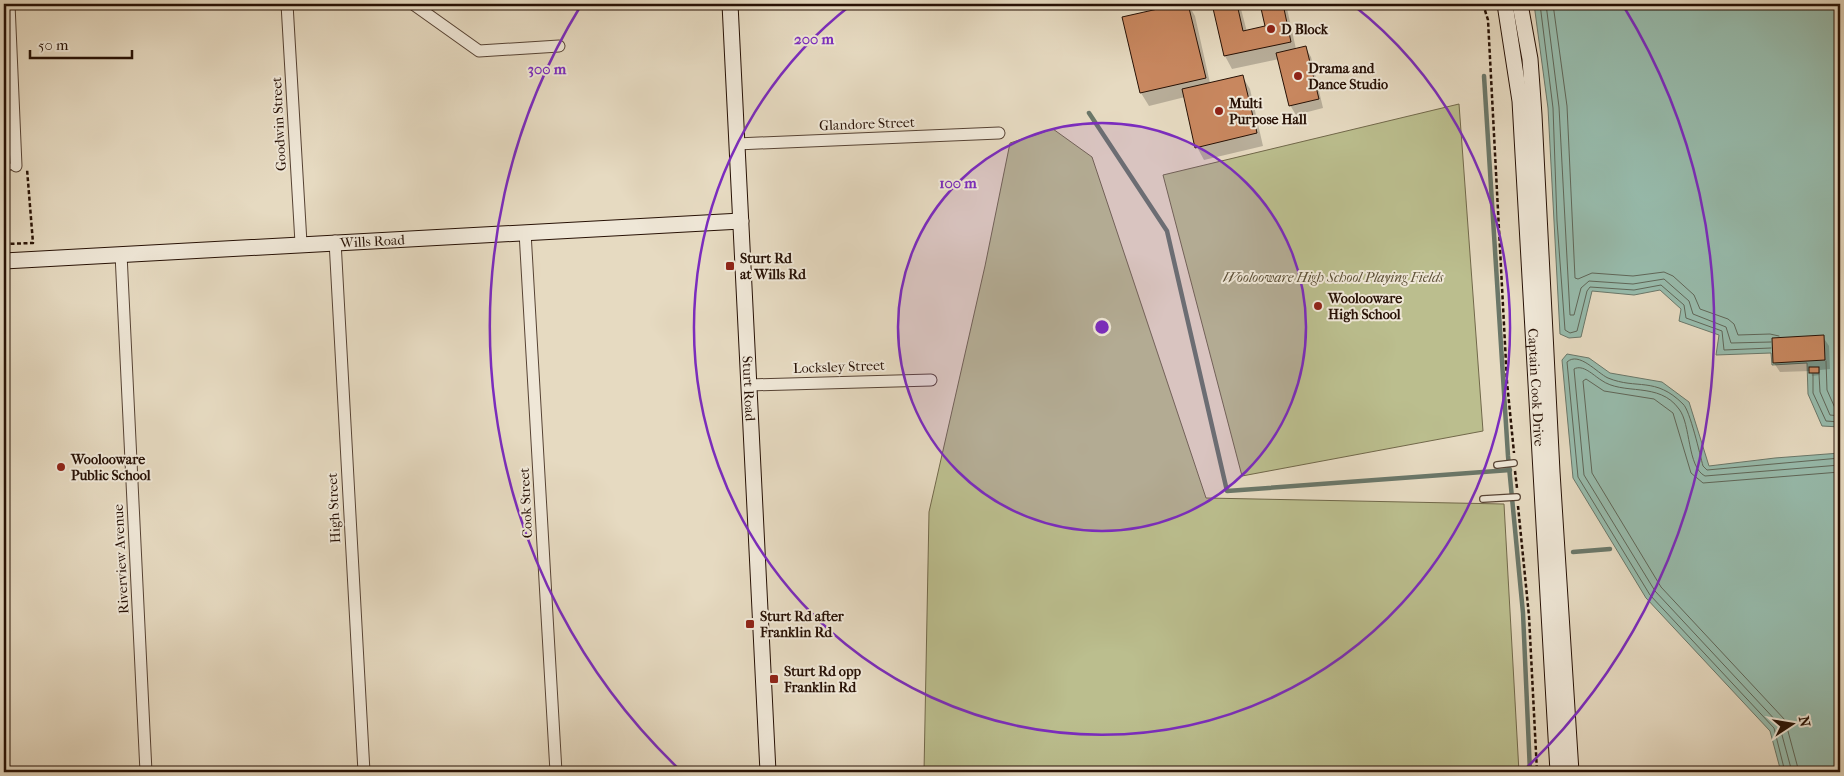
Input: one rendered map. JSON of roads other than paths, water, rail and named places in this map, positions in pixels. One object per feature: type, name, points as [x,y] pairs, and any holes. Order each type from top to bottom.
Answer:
[{"type":"main road","name":"Sturt Road","points":[[730,4],[768,772]]},
{"type":"main road","name":"Captain Cook Drive","points":[[1505,4],[1520,101],[1558,772]]},
{"type":"main road","name":"Captain Cook Drive","points":[[1520,4],[1532,86],[1571,772]]},
{"type":"main road","name":"Wills Road","points":[[4,261],[335,241],[741,221]]},
{"type":"street","points":[[9,4],[10,167]]},
{"type":"street","name":"Goodwin Street","points":[[287,4],[301,243]]},
{"type":"street","points":[[413,4],[479,51],[559,46]]},
{"type":"street","name":"Glandore Street","points":[[737,144],[999,134]]},
{"type":"street","name":"Cook Street","points":[[525,232],[556,772]]},
{"type":"street","name":"High Street","points":[[335,241],[364,772]]},
{"type":"street","name":"Riverview Avenue","points":[[121,254],[146,772]]},
{"type":"street","name":"Locksley Street","points":[[749,385],[931,380]]},
{"type":"lane","points":[[1497,465],[1514,463]]},
{"type":"lane","points":[[1483,499],[1517,497]]},
{"type":"water","points":[[1534,4],[1840,4],[1840,427],[1822,426],[1808,394],[1807,363],[1772,365],[1771,353],[1716,355],[1719,335],[1679,321],[1681,309],[1660,290],[1634,295],[1592,291],[1581,337],[1569,338],[1560,334],[1548,108]]},
{"type":"water","points":[[1567,354],[1589,358],[1610,373],[1662,382],[1689,402],[1709,466],[1840,453],[1840,772],[1781,772],[1770,731],[1646,598],[1573,478],[1562,360]]},
{"type":"waterway","points":[[1484,76],[1508,456],[1523,613],[1530,772]]},
{"type":"waterway","points":[[1089,113],[1167,231],[1227,491],[1510,470]]},
{"type":"waterway","points":[[1573,552],[1610,549]]},
{"type":"place","name":"D Block","points":[[1271,29]]},
{"type":"place","name":"Drama and Dance Studio","points":[[1298,76]]},
{"type":"place","name":"Multi Purpose Hall","points":[[1219,111]]},
{"type":"place","name":"Sturt Rd at Wills Rd","points":[[730,266]]},
{"type":"place","name":"Woolooware High School","points":[[1318,306]]},
{"type":"place","name":"Woolooware Public School","points":[[61,467]]},
{"type":"place","name":"Sturt Rd after Franklin Rd","points":[[750,624]]},
{"type":"place","name":"Sturt Rd opp Franklin Rd","points":[[774,679]]},
{"type":"park label","name":"Woolooware High School Playing Fields","points":[[1333,277]]}]
